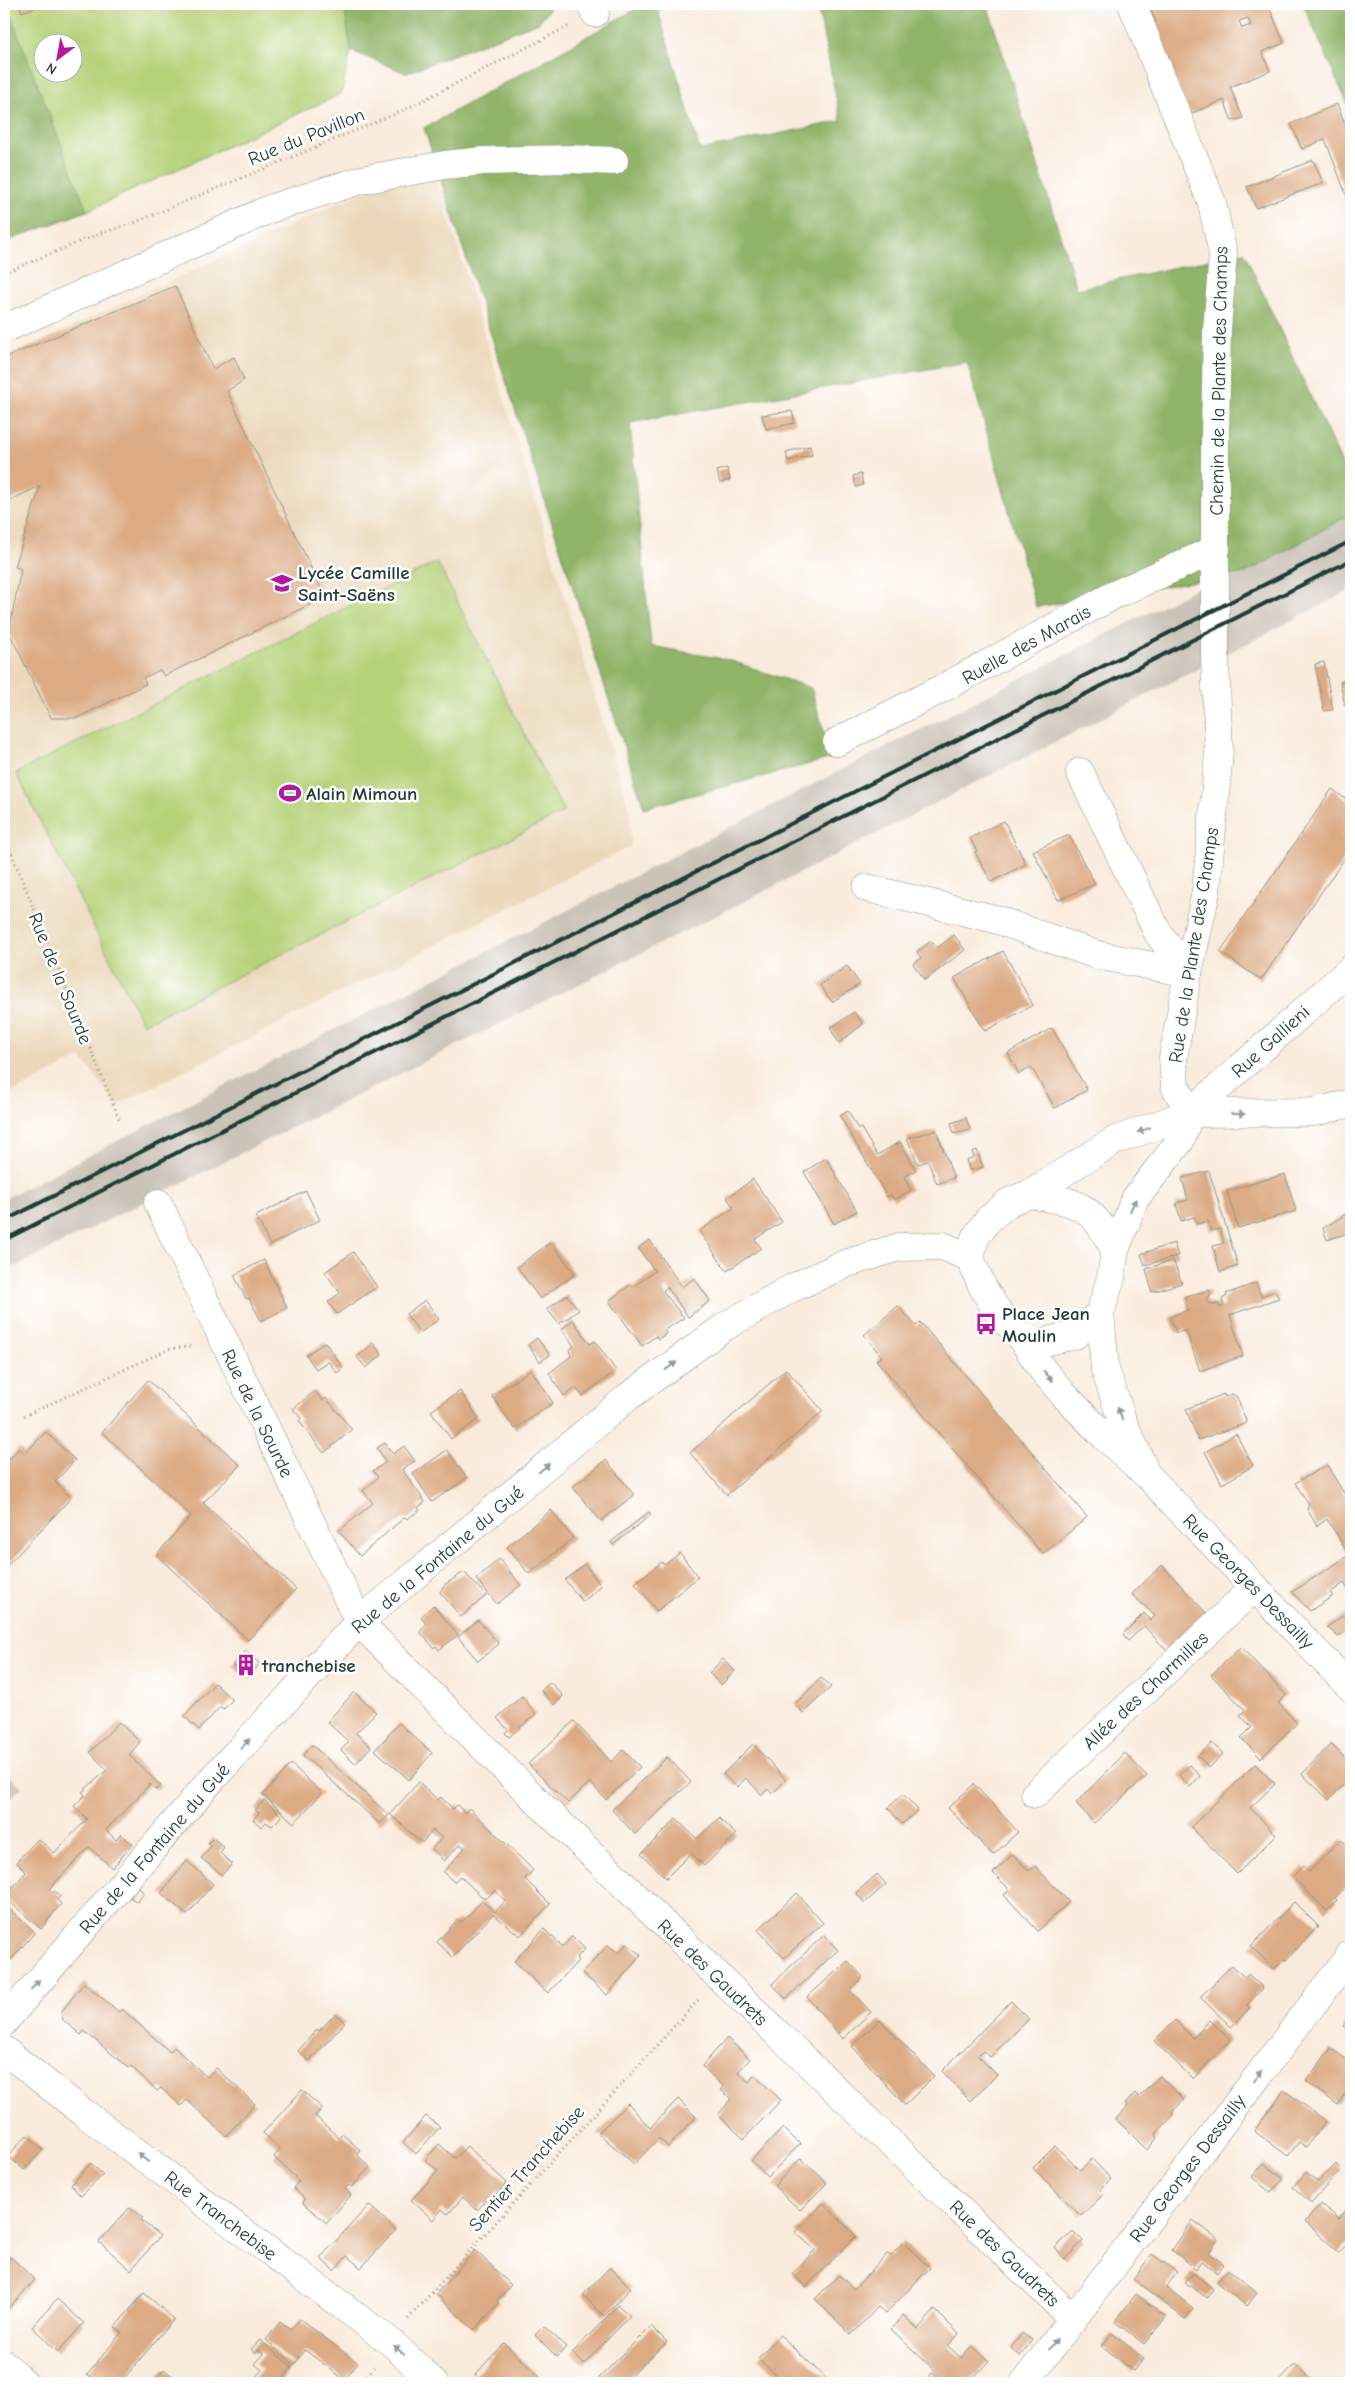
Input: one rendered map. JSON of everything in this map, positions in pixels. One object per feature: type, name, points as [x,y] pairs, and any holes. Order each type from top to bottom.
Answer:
[{"type":"street","name":"Chemin de la Plante des Champs","points":[[1132,4],[1212,203],[1223,254],[1217,339],[1216,594]]},
{"type":"street","points":[[4,329],[272,208],[360,180],[445,164],[484,161],[570,159],[614,162]]},
{"type":"street","name":"Ruelle des Marais","points":[[837,742],[943,688],[1114,595],[1216,549]]},
{"type":"street","name":"Rue de la Plante des Champs","points":[[1190,1113],[1175,1086],[1173,1058],[1188,973],[1206,892],[1220,752],[1215,662],[1216,594]]},
{"type":"street","points":[[1080,772],[1158,933],[1188,973]]},
{"type":"street","points":[[867,888],[995,919],[1097,955],[1188,973]]},
{"type":"street","name":"Rue Gallieni","points":[[1029,1194],[1114,1141],[1190,1113],[1351,969]]},
{"type":"street","points":[[1190,1113],[1315,1112],[1351,1103]]},
{"type":"street","name":"Rue Gallieni","points":[[1115,1250],[1136,1199],[1180,1141],[1190,1113]]},
{"type":"street","points":[[1029,1194],[1066,1200],[1085,1209],[1102,1225],[1115,1250],[1110,1278],[1100,1313],[1075,1335],[1039,1344],[1020,1336],[1000,1315],[983,1288],[970,1258],[975,1238],[989,1219],[1009,1202],[1029,1194]]},
{"type":"street","name":"Rue de la Sourde","points":[[158,1203],[359,1622]]},
{"type":"street","name":"Rue de la Fontaine du Gué","points":[[4,2022],[212,1779],[359,1622],[628,1397],[724,1327],[798,1286],[845,1264],[899,1247],[943,1246],[970,1258]]},
{"type":"street","name":"Rue Georges Dessailly","points":[[1100,1313],[1105,1369],[1122,1420],[1146,1474]]},
{"type":"street","name":"Rue Georges Dessailly","points":[[1020,1336],[1063,1394],[1104,1436],[1146,1474],[1351,1688]]},
{"type":"street","name":"Allée des Charmilles","points":[[1035,1794],[1255,1587]]},
{"type":"street","name":"Rue des Gaudrets","points":[[359,1622],[541,1805],[1072,2318]]},
{"type":"street","name":"Rue Georges Dessailly","points":[[1024,2383],[1351,1954]]},
{"type":"street","name":"Rue Tranchebise","points":[[4,2050],[84,2114],[392,2343],[434,2383]]},
{"type":"street","points":[[4,2364],[24,2383]]},
{"type":"path","name":"Rue du Pavillon","points":[[4,273],[100,233],[134,223],[402,111],[593,8]]},
{"type":"path","name":"Rue de la Sourde","points":[[4,835],[120,1121]]},
{"type":"path","points":[[24,1416],[170,1349],[224,1342]]},
{"type":"path","name":"Sentier Tranchebise","points":[[361,2383],[392,2343],[403,2325],[718,1977]]},
{"type":"shaded area","name":"Lycée Camille Saint-Saëns","points":[[431,160],[629,808],[631,846],[117,1105],[81,1057],[4,1097],[4,358]]},
{"type":"shaded area","points":[[1351,509],[1351,590],[761,893],[4,1272],[4,1199]]},
{"type":"shaded area","points":[[4,1771],[22,1787],[4,1806]]},
{"type":"green space","points":[[4,4],[6,4],[32,70],[32,82],[37,82],[87,211],[4,242]]},
{"type":"green space","points":[[6,4],[344,4],[351,51],[341,94],[87,211],[37,82],[82,82],[82,32],[32,32],[32,70]]},
{"type":"green space","points":[[344,4],[553,4],[539,22],[406,73],[351,51]]},
{"type":"green space","points":[[645,4],[656,4],[700,150],[841,121],[817,4],[987,4],[1077,289],[1244,252],[1348,477],[1351,476],[1351,514],[1246,573],[1036,607],[967,362],[630,423],[651,646],[729,660],[811,688],[832,758],[644,808],[424,128]]},
{"type":"green space","points":[[1303,4],[1351,4],[1351,112]]},
{"type":"green space","name":"Alain Mimoun","points":[[437,562],[564,812],[143,1024],[16,773]]},
{"type":"building","points":[[19,4],[33,4],[34,8],[22,12]]},
{"type":"building","points":[[1148,4],[1268,4],[1284,43],[1262,52],[1270,71],[1230,87],[1243,118],[1232,121],[1224,100],[1190,114],[1151,24],[1156,22]],"holes":[[[1248,18],[1251,25],[1242,28],[1239,21]]]},
{"type":"building","points":[[1337,104],[1351,138],[1351,207],[1325,139],[1302,149],[1291,124]]},
{"type":"building","points":[[1313,160],[1323,183],[1256,208],[1247,187]]},
{"type":"building","points":[[175,286],[213,369],[234,357],[244,380],[227,391],[325,597],[164,676],[160,670],[143,678],[146,684],[77,718],[51,718],[9,632],[21,569],[15,567],[40,486],[4,503],[4,358]]},
{"type":"building","points":[[792,411],[795,423],[766,429],[762,415]]},
{"type":"building","points":[[810,446],[812,455],[788,461],[786,452]]},
{"type":"building","points":[[727,468],[730,480],[720,483],[717,471]]},
{"type":"building","points":[[861,474],[863,485],[856,487],[853,476]]},
{"type":"building","points":[[1324,662],[1333,710],[1324,711],[1315,664]]},
{"type":"building","points":[[1351,679],[1351,705],[1345,706],[1340,682]]},
{"type":"building","points":[[1332,789],[1351,803],[1351,849],[1261,980],[1220,952]]},
{"type":"building","points":[[1004,821],[1026,864],[991,882],[975,852],[977,851],[970,838]]},
{"type":"building","points":[[1069,835],[1095,884],[1058,900],[1033,851]]},
{"type":"building","points":[[954,935],[965,950],[925,980],[913,964],[921,958],[917,952],[931,941],[937,948]]},
{"type":"building","points":[[1003,951],[1033,1005],[985,1031],[954,978]]},
{"type":"building","points":[[847,966],[860,984],[832,1002],[820,985]]},
{"type":"building","points":[[854,1012],[863,1024],[839,1043],[830,1028]]},
{"type":"building","points":[[1052,1028],[1087,1090],[1055,1108],[1031,1067],[1019,1074],[1008,1053]]},
{"type":"building","points":[[848,1111],[858,1129],[861,1128],[877,1155],[900,1142],[916,1170],[904,1177],[911,1190],[894,1200],[891,1195],[887,1197],[840,1116]]},
{"type":"building","points":[[966,1118],[970,1130],[954,1134],[951,1123]]},
{"type":"building","points":[[936,1130],[954,1178],[937,1184],[928,1161],[918,1164],[907,1138]]},
{"type":"building","points":[[977,1150],[983,1167],[970,1171],[966,1160],[974,1157],[972,1152]]},
{"type":"building","points":[[826,1158],[857,1211],[834,1224],[804,1172]]},
{"type":"building","points":[[1209,1171],[1238,1266],[1220,1272],[1213,1246],[1224,1243],[1220,1229],[1211,1231],[1208,1221],[1197,1224],[1194,1217],[1181,1221],[1176,1203],[1188,1200],[1182,1178]]},
{"type":"building","points":[[1285,1174],[1296,1211],[1238,1228],[1227,1191]]},
{"type":"building","points":[[753,1179],[782,1222],[755,1239],[761,1248],[727,1271],[699,1231],[734,1208],[727,1198]]},
{"type":"building","points":[[306,1191],[320,1220],[270,1245],[256,1216]]},
{"type":"building","points":[[1351,1209],[1351,1232],[1327,1240],[1323,1228],[1348,1213]]},
{"type":"building","points":[[650,1240],[682,1287],[694,1278],[710,1301],[688,1317],[667,1287],[663,1291],[684,1318],[664,1330],[666,1334],[658,1339],[656,1336],[642,1346],[609,1301],[631,1284],[633,1287],[655,1271],[638,1248]]},
{"type":"building","points":[[551,1242],[575,1274],[540,1299],[517,1267]]},
{"type":"building","points":[[1174,1243],[1178,1256],[1145,1265],[1141,1254]]},
{"type":"building","points":[[353,1252],[377,1287],[337,1314],[328,1302],[340,1293],[325,1272]]},
{"type":"building","points":[[264,1260],[287,1308],[261,1321],[249,1298],[246,1299],[234,1275]]},
{"type":"building","points":[[1173,1260],[1182,1283],[1152,1292],[1146,1269]]},
{"type":"building","points":[[1256,1283],[1261,1296],[1275,1291],[1279,1298],[1230,1315],[1243,1356],[1200,1371],[1186,1330],[1176,1333],[1170,1317],[1188,1310],[1185,1296],[1210,1290],[1210,1296],[1206,1298],[1208,1303],[1219,1305],[1220,1308],[1224,1306],[1222,1299],[1227,1296],[1226,1294]]},
{"type":"building","points":[[567,1295],[579,1310],[559,1324],[547,1309]]},
{"type":"building","points":[[425,1300],[439,1319],[420,1333],[406,1314]]},
{"type":"building","points":[[898,1306],[916,1326],[920,1322],[1087,1517],[1043,1554],[876,1360],[882,1357],[864,1335]]},
{"type":"building","points":[[573,1320],[590,1344],[595,1341],[616,1371],[582,1396],[576,1388],[564,1396],[549,1373],[571,1356],[569,1350],[574,1346],[562,1329]]},
{"type":"building","points":[[537,1338],[550,1355],[540,1362],[528,1345]]},
{"type":"building","points":[[325,1342],[343,1368],[337,1373],[328,1361],[316,1369],[306,1355]]},
{"type":"building","points":[[373,1343],[382,1355],[366,1368],[357,1357]]},
{"type":"building","points":[[531,1369],[553,1403],[515,1429],[492,1396]]},
{"type":"building","points":[[786,1369],[823,1411],[727,1495],[690,1453]]},
{"type":"building","points":[[148,1380],[240,1465],[203,1503],[296,1589],[248,1640],[156,1555],[191,1516],[102,1432]]},
{"type":"building","points":[[315,1391],[323,1401],[326,1398],[352,1430],[324,1453],[299,1421],[301,1418],[293,1409]]},
{"type":"building","points":[[460,1391],[479,1419],[451,1439],[431,1411]]},
{"type":"building","points":[[1224,1394],[1225,1397],[1232,1394],[1237,1397],[1247,1423],[1198,1440],[1186,1409]]},
{"type":"building","points":[[46,1432],[75,1460],[55,1482],[71,1498],[4,1569],[4,1465],[19,1448],[25,1453]]},
{"type":"building","points":[[1236,1434],[1253,1466],[1222,1484],[1205,1452]]},
{"type":"building","points":[[385,1443],[393,1454],[404,1446],[415,1461],[402,1469],[425,1502],[418,1508],[420,1510],[407,1519],[405,1517],[360,1556],[339,1531],[373,1503],[363,1491],[378,1477],[373,1471],[386,1462],[377,1448]]},
{"type":"building","points":[[447,1450],[467,1478],[432,1502],[413,1474]]},
{"type":"building","points":[[606,1460],[634,1495],[601,1521],[573,1487]]},
{"type":"building","points":[[1327,1465],[1351,1505],[1351,1595],[1344,1583],[1330,1593],[1333,1596],[1310,1611],[1292,1592],[1349,1555],[1327,1519],[1317,1526],[1307,1509],[1309,1505],[1295,1483]]},
{"type":"building","points":[[551,1510],[573,1538],[529,1574],[507,1547]]},
{"type":"building","points":[[649,1512],[651,1515],[613,1545],[611,1542]]},
{"type":"building","points":[[680,1553],[698,1577],[657,1611],[635,1583],[662,1562],[664,1565]]},
{"type":"building","points":[[499,1559],[521,1585],[497,1604],[476,1579]]},
{"type":"building","points":[[585,1564],[601,1586],[583,1602],[565,1580]]},
{"type":"building","points":[[1162,1565],[1207,1614],[1167,1651],[1144,1626],[1128,1641],[1123,1634],[1144,1613],[1151,1620],[1155,1616],[1132,1594]]},
{"type":"building","points":[[464,1572],[486,1596],[461,1617],[440,1592],[444,1585]]},
{"type":"building","points":[[433,1605],[458,1635],[439,1650],[436,1646],[434,1648],[420,1632],[426,1624],[421,1617]]},
{"type":"building","points":[[1351,1610],[1351,1628],[1338,1637],[1327,1627]]},
{"type":"building","points":[[478,1620],[499,1644],[478,1661],[458,1637]]},
{"type":"building","points":[[1241,1647],[1286,1695],[1278,1703],[1297,1723],[1261,1758],[1241,1738],[1252,1727],[1240,1715],[1245,1710],[1211,1675]]},
{"type":"building","name":"tranchebise","points":[[246,1651],[260,1664],[247,1678],[232,1665]]},
{"type":"building","points":[[723,1659],[735,1671],[721,1685],[709,1673]]},
{"type":"building","points":[[821,1678],[831,1687],[803,1713],[795,1704]]},
{"type":"building","points":[[550,1682],[563,1696],[554,1705],[541,1691]]},
{"type":"building","points":[[215,1683],[232,1700],[224,1709],[220,1707],[199,1730],[184,1716]]},
{"type":"building","points":[[354,1692],[376,1712],[356,1733],[371,1747],[355,1764],[341,1750],[349,1742],[327,1722]]},
{"type":"building","points":[[522,1696],[536,1714],[509,1737],[505,1733],[508,1730],[497,1718]]},
{"type":"building","points":[[574,1721],[611,1762],[623,1750],[640,1767],[606,1800],[590,1782],[568,1803],[528,1764]]},
{"type":"building","points":[[119,1722],[140,1742],[129,1755],[161,1786],[156,1790],[150,1784],[106,1830],[116,1840],[121,1834],[133,1844],[112,1868],[89,1847],[49,1889],[53,1893],[55,1891],[60,1896],[57,1900],[61,1904],[41,1929],[4,1897],[4,1881],[12,1888],[26,1872],[16,1862],[38,1839],[54,1853],[87,1819],[74,1806],[85,1795],[82,1792],[107,1770],[90,1752]]},
{"type":"building","points":[[399,1723],[432,1753],[409,1780],[375,1750]]},
{"type":"building","points":[[1212,1743],[1223,1754],[1209,1768],[1198,1756]]},
{"type":"building","points":[[753,1744],[786,1780],[772,1794],[768,1789],[762,1795],[746,1778],[737,1787],[723,1774]]},
{"type":"building","points":[[1331,1744],[1351,1764],[1351,1777],[1329,1800],[1302,1774]]},
{"type":"building","points":[[312,1745],[389,1815],[380,1824],[303,1755]]},
{"type":"building","points":[[1125,1753],[1147,1776],[1094,1823],[1076,1803]]},
{"type":"building","points":[[667,1757],[691,1782],[635,1834],[612,1810]]},
{"type":"building","points":[[291,1764],[322,1793],[294,1823],[263,1795]]},
{"type":"building","points":[[1255,1764],[1275,1784],[1250,1808],[1276,1835],[1237,1874],[1191,1827]]},
{"type":"building","points":[[1190,1765],[1200,1776],[1190,1787],[1179,1775]]},
{"type":"building","points":[[419,1782],[438,1800],[441,1797],[453,1809],[457,1805],[465,1813],[469,1808],[533,1870],[525,1879],[550,1904],[520,1936],[493,1914],[453,1957],[437,1942],[458,1919],[462,1922],[482,1901],[495,1912],[505,1901],[495,1890],[488,1897],[482,1897],[460,1876],[454,1882],[443,1872],[465,1848],[460,1844],[444,1861],[432,1849],[442,1838],[433,1830],[422,1843],[390,1814]]},
{"type":"building","points":[[974,1784],[1018,1832],[993,1855],[948,1808]]},
{"type":"building","points":[[903,1794],[918,1810],[902,1824],[888,1808]]},
{"type":"building","points":[[264,1800],[282,1816],[272,1826],[266,1822],[261,1827],[253,1819],[259,1813],[255,1810]]},
{"type":"building","points":[[719,1818],[736,1835],[704,1866],[691,1853],[666,1878],[641,1854],[676,1819],[697,1839]]},
{"type":"building","points":[[213,1838],[224,1847],[220,1853],[232,1864],[222,1875],[201,1858],[211,1846],[208,1843]]},
{"type":"building","points":[[1341,1839],[1351,1849],[1351,1881],[1335,1898],[1337,1900],[1327,1911],[1292,1877],[1303,1866],[1309,1872]]},
{"type":"building","points":[[1013,1854],[1029,1871],[1035,1866],[1069,1902],[1038,1931],[1004,1895],[1010,1890],[993,1873]]},
{"type":"building","points":[[187,1861],[213,1884],[187,1915],[161,1893]]},
{"type":"building","points":[[877,1874],[886,1884],[865,1903],[856,1893]]},
{"type":"building","points":[[138,1887],[144,1893],[137,1902],[130,1897]]},
{"type":"building","points":[[797,1893],[823,1923],[784,1958],[758,1930]]},
{"type":"building","points":[[1294,1902],[1318,1926],[1286,1960],[1284,1959],[1274,1969],[1251,1946]]},
{"type":"building","points":[[8,1908],[35,1932],[4,1968],[4,1914]]},
{"type":"building","points":[[544,1929],[563,1947],[572,1936],[585,1949],[576,1958],[578,1961],[548,1993],[514,1961]]},
{"type":"building","points":[[824,1935],[838,1950],[786,1999],[772,1984]]},
{"type":"building","points":[[627,1944],[641,1955],[607,1995],[582,1973],[608,1945],[619,1953]]},
{"type":"building","points":[[848,1961],[863,1977],[850,1990],[871,2012],[843,2039],[807,1997]]},
{"type":"building","points":[[1232,1965],[1245,1978],[1248,1974],[1263,1988],[1247,2005],[1250,2008],[1231,2027],[1200,1997]]},
{"type":"building","points":[[84,1983],[119,2012],[122,2009],[170,2052],[174,2047],[207,2077],[216,2068],[255,2104],[226,2136],[187,2100],[181,2106],[161,2088],[157,2091],[131,2066],[129,2068],[84,2031],[81,2035],[63,2020],[61,2012]]},
{"type":"building","points":[[1011,2001],[1029,2019],[990,2057],[983,2051],[978,2056],[997,2075],[970,2101],[942,2071]]},
{"type":"building","points":[[335,2014],[345,2023],[309,2061],[298,2051],[317,2029],[319,2031]]},
{"type":"building","points":[[1351,2015],[1351,2032],[1343,2026]]},
{"type":"building","points":[[880,2020],[934,2076],[905,2105],[852,2046]]},
{"type":"building","points":[[1175,2020],[1193,2038],[1210,2020],[1230,2040],[1193,2079],[1154,2041]]},
{"type":"building","points":[[727,2038],[750,2059],[738,2072],[749,2082],[754,2075],[781,2100],[744,2139],[718,2115],[731,2099],[721,2090],[724,2087],[702,2066]]},
{"type":"building","points":[[1331,2048],[1351,2063],[1351,2087],[1338,2105],[1306,2081]]},
{"type":"building","points":[[1160,2076],[1184,2100],[1172,2112],[1173,2116],[1156,2134],[1158,2137],[1147,2150],[1116,2119],[1128,2106],[1125,2103],[1135,2093],[1139,2097]]},
{"type":"building","points":[[302,2090],[322,2108],[315,2116],[339,2138],[342,2134],[360,2150],[356,2154],[370,2167],[352,2187],[348,2185],[345,2189],[351,2195],[327,2223],[303,2203],[305,2199],[293,2188],[299,2181],[274,2157],[280,2149],[263,2133]]},
{"type":"building","points":[[1284,2090],[1326,2121],[1306,2147],[1299,2142],[1288,2156],[1254,2131]]},
{"type":"building","points":[[678,2099],[696,2117],[668,2147],[659,2138],[634,2164],[598,2133],[628,2103],[650,2128]]},
{"type":"building","points":[[426,2116],[440,2127],[416,2154],[403,2142]]},
{"type":"building","points":[[783,2128],[800,2144],[768,2177],[751,2161]]},
{"type":"building","points":[[27,2135],[43,2150],[24,2170],[8,2156]]},
{"type":"building","points":[[439,2144],[455,2158],[467,2146],[507,2183],[487,2205],[484,2203],[477,2210],[463,2197],[448,2214],[442,2209],[433,2220],[411,2200],[438,2171],[425,2160]]},
{"type":"building","points":[[1055,2146],[1080,2170],[1092,2159],[1111,2179],[1100,2190],[1104,2194],[1081,2216],[1033,2168]]},
{"type":"building","points":[[801,2158],[827,2183],[800,2210],[774,2186]]},
{"type":"building","points":[[91,2163],[103,2175],[81,2196],[71,2185]]},
{"type":"building","points":[[1264,2163],[1283,2179],[1271,2193],[1252,2177]]},
{"type":"building","points":[[1336,2164],[1341,2170],[1311,2203],[1293,2187],[1306,2172],[1318,2182]]},
{"type":"building","points":[[823,2203],[856,2236],[806,2287],[792,2274],[815,2250],[795,2232]]},
{"type":"building","points":[[1321,2204],[1339,2219],[1351,2205],[1351,2241],[1340,2253],[1305,2222]]},
{"type":"building","points":[[369,2205],[396,2230],[361,2268],[347,2256],[334,2271],[320,2258]]},
{"type":"building","points":[[130,2207],[143,2218],[141,2220],[160,2236],[131,2270],[99,2242]]},
{"type":"building","points":[[1193,2220],[1218,2239],[1209,2253],[1224,2264],[1217,2273],[1202,2261],[1196,2269],[1172,2250]]},
{"type":"building","points":[[1073,2231],[1083,2241],[1065,2259],[1055,2248]]},
{"type":"building","points":[[903,2242],[930,2268],[885,2314],[878,2307],[851,2335],[815,2299],[839,2275],[854,2289],[887,2254],[891,2256]]},
{"type":"building","points":[[475,2250],[511,2285],[497,2300],[499,2303],[474,2330],[436,2294]]},
{"type":"building","points":[[1152,2254],[1177,2272],[1166,2287],[1193,2308],[1185,2319],[1133,2279]]},
{"type":"building","points":[[11,2257],[35,2280],[4,2313],[4,2265]]},
{"type":"building","points":[[610,2267],[631,2288],[604,2316],[583,2295]]},
{"type":"building","points":[[1228,2269],[1257,2293],[1247,2306],[1216,2282]]},
{"type":"building","points":[[1193,2273],[1213,2289],[1207,2298],[1185,2282]]},
{"type":"building","points":[[144,2293],[174,2319],[120,2383],[98,2383],[87,2374],[122,2332],[115,2327]]},
{"type":"building","points":[[1136,2294],[1166,2317],[1144,2344],[1115,2322]]},
{"type":"building","points":[[57,2299],[84,2323],[58,2352],[32,2327]]},
{"type":"building","points":[[618,2305],[630,2316],[584,2364],[572,2353]]},
{"type":"building","points":[[935,2310],[959,2334],[948,2346],[961,2358],[973,2346],[989,2361],[972,2379],[977,2383],[948,2383],[891,2329],[903,2315],[918,2329]]},
{"type":"building","points":[[300,2319],[358,2363],[345,2380],[305,2350],[294,2365],[266,2340],[280,2322],[290,2330]]},
{"type":"building","points":[[544,2326],[566,2347],[557,2357],[535,2335]]},
{"type":"building","points":[[651,2326],[667,2342],[623,2383],[594,2383]]},
{"type":"building","points":[[1022,2333],[1032,2340],[1020,2356],[1011,2348]]},
{"type":"building","points":[[1112,2333],[1144,2359],[1133,2371],[1102,2346]]},
{"type":"building","points":[[780,2335],[831,2383],[784,2383],[758,2358]]},
{"type":"building","points":[[260,2340],[292,2367],[280,2383],[260,2383],[254,2379],[262,2370],[255,2364],[264,2354],[258,2350],[256,2353],[251,2349]]},
{"type":"building","points":[[504,2343],[539,2376],[532,2383],[483,2383],[475,2375]]},
{"type":"building","points":[[1295,2364],[1314,2383],[1277,2383]]},
{"type":"building","points":[[164,2369],[180,2383],[152,2383]]},
{"type":"building","points":[[933,2372],[946,2383],[924,2383]]},
{"type":"railway","points":[[4,1221],[1351,541]]},
{"type":"railway","points":[[4,1240],[1351,560]]},
{"type":"place","name":"Lycée Camille Saint-Saëns","points":[[282,583]]},
{"type":"place","name":"Alain Mimoun","points":[[290,793]]},
{"type":"place","name":"Place Jean Moulin","points":[[986,1324]]},
{"type":"place","name":"tranchebise","points":[[246,1665]]}]
